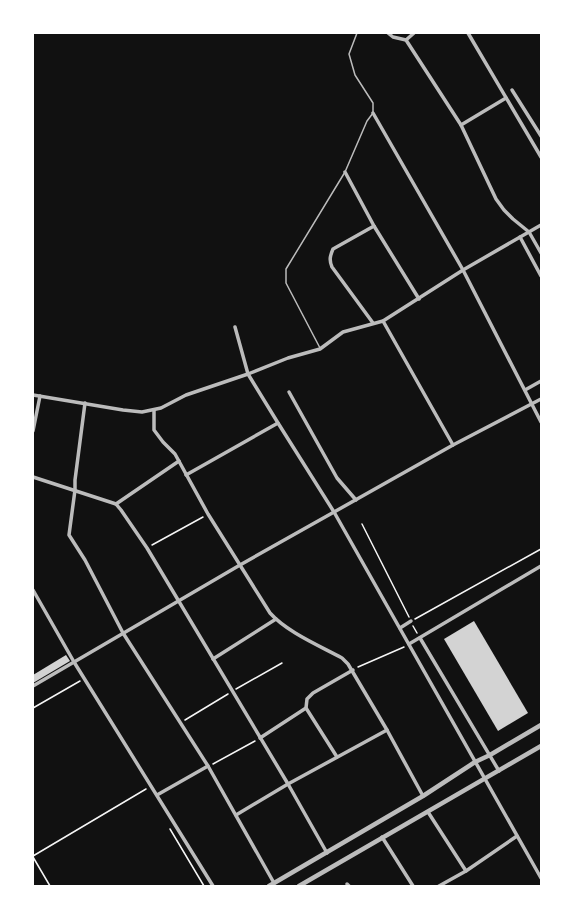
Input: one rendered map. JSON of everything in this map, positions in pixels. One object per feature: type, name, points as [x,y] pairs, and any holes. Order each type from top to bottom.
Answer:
[{"type":"street","points":[[388,33],[393,37],[406,40],[460,125],[496,199],[504,210],[529,232],[541,253]]},
{"type":"street","points":[[406,40],[414,33]]},
{"type":"street","points":[[468,33],[541,157]]},
{"type":"street","points":[[512,90],[541,136]]},
{"type":"street","points":[[460,125],[506,98]]},
{"type":"street","points":[[372,113],[463,270],[541,422]]},
{"type":"street","points":[[345,172],[374,226],[419,300]]},
{"type":"street","points":[[33,394],[142,412],[162,408],[186,395],[248,374],[288,358],[320,349],[343,332],[383,321],[419,300],[463,270],[541,225]]},
{"type":"street","points":[[373,323],[332,267],[330,255],[333,249],[374,226]]},
{"type":"street","points":[[520,237],[541,276]]},
{"type":"street","points":[[383,321],[453,445]]},
{"type":"street","points":[[235,327],[248,374],[334,512],[541,878]]},
{"type":"street","points":[[525,390],[541,381]]},
{"type":"street","points":[[289,392],[337,478],[356,500]]},
{"type":"street","points":[[33,431],[40,396]]},
{"type":"street","points":[[33,686],[240,565],[453,445],[540,400],[541,405]]},
{"type":"street","points":[[85,402],[69,535],[85,560],[124,633],[208,766],[274,883]]},
{"type":"street","points":[[154,410],[154,430],[175,454],[208,514],[270,612],[285,626],[342,658],[353,670],[422,796]]},
{"type":"street","points":[[186,475],[278,423]]},
{"type":"street","points":[[116,504],[179,461]]},
{"type":"street","points":[[33,477],[116,504],[121,510],[147,548],[288,784],[327,853]]},
{"type":"street","points":[[409,644],[541,566]]},
{"type":"street","points":[[33,590],[74,662],[213,886]]},
{"type":"street","points":[[213,659],[276,619]]},
{"type":"street","points":[[400,628],[411,622]]},
{"type":"street","points":[[420,638],[499,770]]},
{"type":"street","points":[[337,757],[306,708],[307,700],[313,693],[353,670]]},
{"type":"street","points":[[260,738],[306,708]]},
{"type":"street","points":[[269,886],[422,796],[475,762],[490,755],[541,725]]},
{"type":"street","points":[[236,815],[288,784],[387,730]]},
{"type":"street","points":[[299,886],[541,746]]},
{"type":"street","points":[[157,795],[208,766]]},
{"type":"street","points":[[428,812],[466,871]]},
{"type":"street","points":[[439,886],[466,871],[517,836]]},
{"type":"street","points":[[382,837],[413,886]]},
{"type":"lane","points":[[320,349],[286,283],[286,269],[345,172],[367,121],[372,113],[373,103],[355,75],[348,54],[357,33]]},
{"type":"path","points":[[147,548],[208,514]]},
{"type":"path","points":[[362,524],[420,638]]},
{"type":"path","points":[[411,622],[541,549]]},
{"type":"path","points":[[353,670],[409,644]]},
{"type":"path","points":[[33,708],[82,680]]},
{"type":"path","points":[[208,766],[260,738]]},
{"type":"path","points":[[50,886],[33,856],[146,789]]},
{"type":"building","points":[[474,621],[528,713],[498,731],[444,639]]},
{"type":"building","points":[[66,655],[70,661],[33,683],[33,675]]}]
